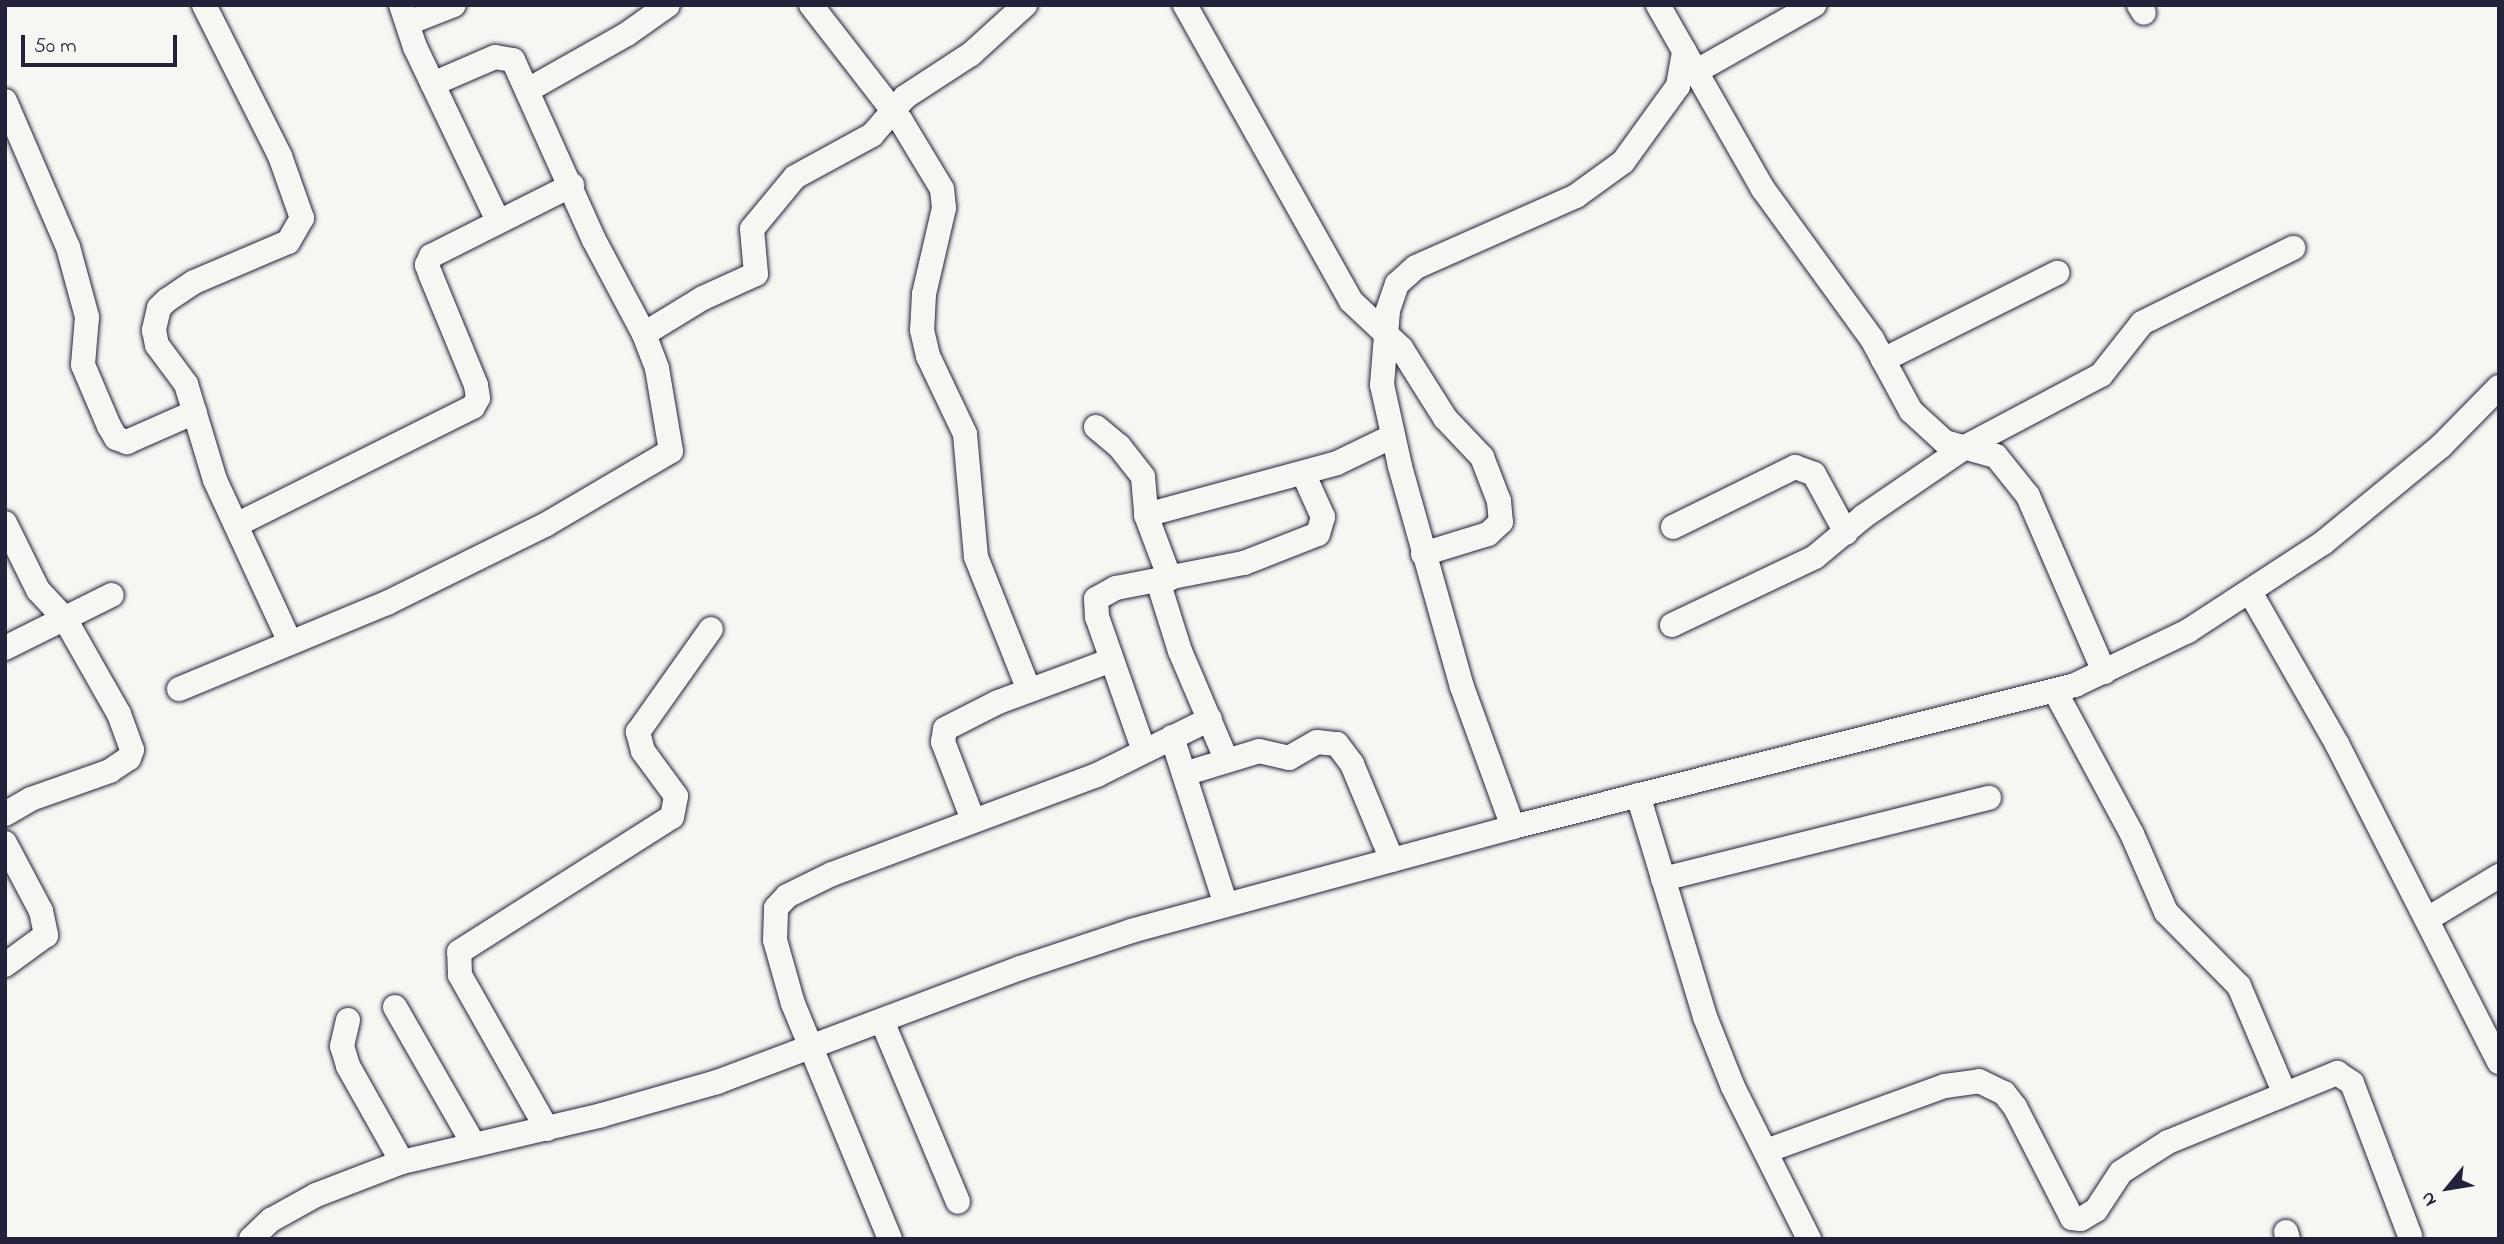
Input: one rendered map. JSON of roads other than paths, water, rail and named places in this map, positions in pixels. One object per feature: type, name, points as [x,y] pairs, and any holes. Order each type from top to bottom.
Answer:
[{"type":"street","points":[[204,5],[280,156],[302,218],[288,242],[194,282],[159,308],[154,331],[158,345],[186,384],[215,480],[290,642]]},
{"type":"street","points":[[454,5],[405,14],[433,84],[498,221]]},
{"type":"street","points":[[528,90],[627,34],[668,5]]},
{"type":"street","points":[[811,5],[892,109],[942,189],[944,208],[924,294],[922,330],[928,356],[965,433],[976,557],[1029,690]]},
{"type":"street","points":[[644,334],[703,298],[757,274],[752,229],[795,177],[872,135],[892,109],[971,54],[1025,5]]},
{"type":"street","points":[[1185,5],[1343,289],[1359,313],[1384,332],[1422,377],[1445,418],[1476,447],[1501,513],[1501,522],[1488,534],[1423,554]]},
{"type":"street","points":[[1658,5],[1782,220],[1849,305],[1911,411],[1928,430],[1945,443],[1996,456],[2028,496],[2104,672]]},
{"type":"street","points":[[1513,827],[1465,698],[1423,554],[1393,436],[1382,386],[1384,332],[1392,294],[1416,267],[1576,196],[1623,162],[1678,86],[1689,61],[1814,5]]},
{"type":"street","points":[[179,689],[387,603],[662,460],[671,451],[673,441],[644,334],[594,240],[572,185],[513,60],[505,56],[433,84]]},
{"type":"street","points":[[5,101],[68,247],[87,317],[83,365],[108,426],[116,438],[127,442],[195,412]]},
{"type":"street","points":[[236,524],[473,407],[478,398],[476,385],[427,265],[431,256],[572,185]]},
{"type":"street","points":[[1672,625],[1794,569],[1965,447],[2101,375],[2114,363],[2131,333],[2159,312],[2293,248]]},
{"type":"street","points":[[1883,360],[2057,273]]},
{"type":"street","points":[[250,1239],[271,1220],[316,1195],[401,1162],[547,1129],[705,1086],[1020,968],[1226,905],[1513,827],[2055,691],[2104,672],[2188,631],[2323,543],[2441,446],[2499,387]]},
{"type":"street","points":[[1096,427],[1119,446],[1143,478],[1146,515],[1164,580],[1226,759]]},
{"type":"street","points":[[1146,515],[1347,460],[1393,436]]},
{"type":"street","points":[[1673,527],[1795,467],[1814,474],[1846,533]]},
{"type":"street","points":[[1144,751],[1097,617],[1096,599],[1116,588],[1244,563],[1318,534],[1323,517],[1303,472]]},
{"type":"street","points":[[5,523],[38,590],[65,620],[119,714],[132,750],[129,758],[110,771],[31,799],[5,814]]},
{"type":"street","points":[[2250,592],[2337,744],[2429,918],[2468,1009],[2499,1062]]},
{"type":"street","points":[[5,648],[112,595]]},
{"type":"street","points":[[547,1129],[460,975],[459,953],[672,817],[676,796],[643,751],[638,732],[711,629]]},
{"type":"street","points":[[973,820],[943,741],[945,729],[1029,690],[1112,660]]},
{"type":"street","points":[[2055,691],[2132,834],[2166,912],[2239,986],[2284,1092]]},
{"type":"street","points":[[890,1239],[834,1095],[810,1048],[775,940],[776,908],[805,886],[1097,775],[1210,719]]},
{"type":"street","points":[[1172,737],[1226,905]]},
{"type":"street","points":[[1184,774],[1259,751],[1289,758],[1317,742],[1337,744],[1352,764],[1392,860]]},
{"type":"street","points":[[1638,795],[1705,1017],[1809,1239]]},
{"type":"street","points":[[1663,879],[1989,798]]},
{"type":"street","points":[[5,843],[41,911],[46,935],[5,965]]},
{"type":"street","points":[[2429,918],[2499,876]]},
{"type":"street","points":[[395,1007],[474,1145]]},
{"type":"street","points":[[348,1020],[344,1056],[401,1162]]},
{"type":"street","points":[[882,1021],[958,1202]]},
{"type":"street","points":[[1766,1151],[1945,1086],[1979,1081],[2004,1093],[2015,1107],[2072,1218],[2081,1219],[2096,1210],[2110,1184],[2137,1160],[2190,1131],[2329,1075],[2347,1076],[2410,1236]]}]
